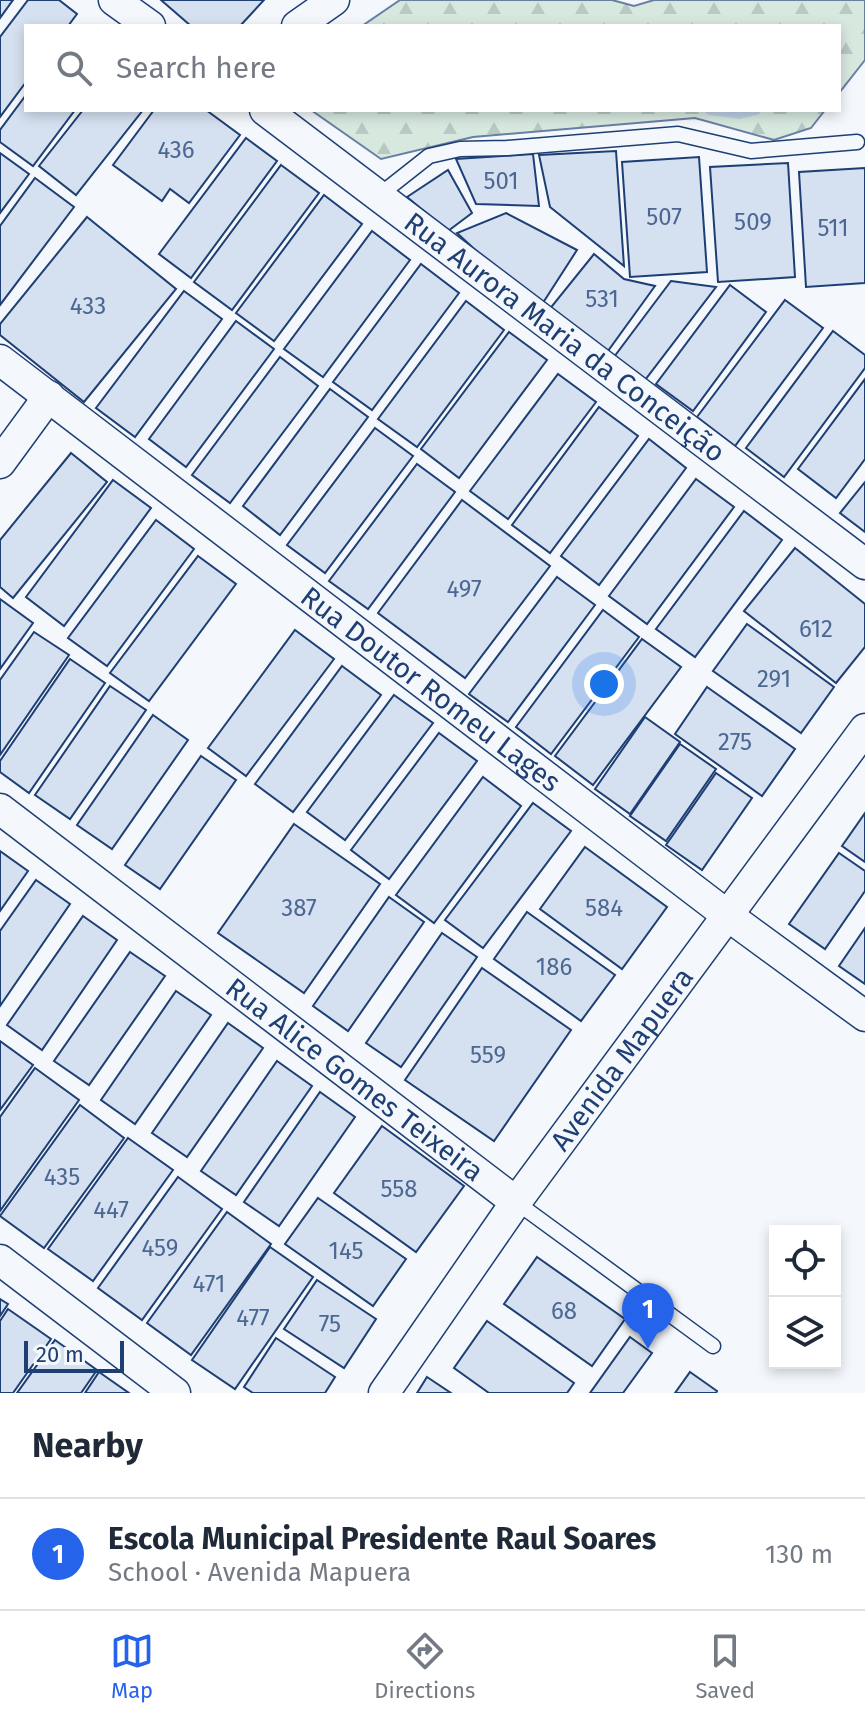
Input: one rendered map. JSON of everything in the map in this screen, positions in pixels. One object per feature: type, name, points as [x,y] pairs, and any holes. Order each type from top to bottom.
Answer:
[{"type":"street","points":[[114,0],[147,24]]},
{"type":"street","points":[[300,24],[334,0]]},
{"type":"street","name":"Rua Aurora Maria da Conceição","points":[[268,112],[865,564]]},
{"type":"street","name":"Rua Doutor Romeu Lages","points":[[0,360],[727,915],[865,1016]]},
{"type":"street","points":[[0,463],[49,396]]},
{"type":"street","name":"Avenida Mapuera","points":[[384,1393],[516,1202],[865,729]]},
{"type":"street","name":"Rua Alice Gomes Teixeira","points":[[0,809],[516,1202]]},
{"type":"street","points":[[0,1260],[175,1393]]},
{"type":"lane","points":[[377,197],[429,156],[460,149],[678,134],[751,151],[857,142]]},
{"type":"lane","name":"Rua Alice Gomes Teixeira","points":[[516,1202],[713,1346]]},
{"type":"green space","points":[[400,0],[612,0],[634,6],[654,0],[865,0],[865,60],[841,90],[841,24],[365,24]]},
{"type":"green space","points":[[314,112],[823,112],[811,128],[774,140],[695,118],[473,137],[381,159]]},
{"type":"building","points":[[0,0],[13,0],[0,18]]},
{"type":"building","points":[[28,0],[59,0],[77,14],[70,24],[24,24],[24,85],[0,117],[0,37]]},
{"type":"building","points":[[161,0],[264,0],[242,24],[189,24]]},
{"type":"building","points":[[24,98],[24,112],[74,112],[33,166],[0,142],[0,130]]},
{"type":"building","points":[[81,112],[141,112],[76,195],[39,166]]},
{"type":"building","points":[[153,112],[209,112],[240,135],[189,203],[170,189],[162,201],[113,165]]},
{"type":"building","points":[[246,138],[277,161],[191,278],[159,254]]},
{"type":"building","points":[[616,151],[624,266],[550,207],[539,155]]},
{"type":"building","points":[[0,153],[29,174],[0,213]]},
{"type":"building","points":[[533,154],[539,206],[476,204],[456,159]]},
{"type":"building","points":[[699,157],[707,272],[630,277],[622,162]]},
{"type":"building","points":[[788,163],[795,277],[718,282],[710,167]]},
{"type":"building","points":[[281,165],[319,193],[232,310],[194,282]]},
{"type":"building","points":[[865,168],[865,283],[806,287],[799,172]]},
{"type":"building","points":[[448,170],[472,213],[448,231],[407,197]]},
{"type":"building","points":[[35,178],[74,207],[0,305],[0,226]]},
{"type":"building","points":[[324,195],[362,224],[274,341],[236,313]]},
{"type":"building","points":[[506,213],[577,250],[539,309],[457,233]]},
{"type":"building","points":[[87,217],[176,289],[84,402],[0,335],[0,324]]},
{"type":"building","points":[[372,231],[410,260],[323,377],[284,349]]},
{"type":"building","points":[[594,254],[624,279],[655,286],[605,355],[548,311]]},
{"type":"building","points":[[421,264],[459,293],[372,410],[333,382]]},
{"type":"building","points":[[671,281],[716,287],[645,380],[614,357]]},
{"type":"building","points":[[730,285],[766,312],[693,411],[656,384]]},
{"type":"building","points":[[184,291],[222,319],[135,437],[96,408]]},
{"type":"building","points":[[785,300],[823,328],[735,446],[697,417]]},
{"type":"building","points":[[466,301],[504,330],[417,447],[378,419]]},
{"type":"building","points":[[236,321],[274,349],[186,467],[149,439]]},
{"type":"building","points":[[833,331],[865,355],[865,368],[784,477],[746,448]]},
{"type":"building","points":[[509,332],[547,360],[459,478],[421,449]]},
{"type":"building","points":[[280,357],[318,386],[230,503],[192,475]]},
{"type":"building","points":[[558,374],[596,402],[508,519],[470,491]]},
{"type":"building","points":[[865,379],[865,459],[836,498],[798,469]]},
{"type":"building","points":[[330,389],[368,417],[280,535],[243,506]]},
{"type":"building","points":[[599,407],[638,436],[550,553],[512,525]]},
{"type":"building","points":[[375,428],[413,456],[325,573],[287,545]]},
{"type":"building","points":[[649,439],[686,468],[599,585],[561,556]]},
{"type":"building","points":[[71,453],[107,482],[13,598],[0,587],[0,540]]},
{"type":"building","points":[[417,464],[455,492],[368,609],[329,581]]},
{"type":"building","points":[[696,479],[734,507],[647,624],[609,596]]},
{"type":"building","points":[[113,480],[151,508],[64,626],[26,597]]},
{"type":"building","points":[[865,482],[865,532],[840,513]]},
{"type":"building","points":[[462,500],[550,566],[465,678],[378,613]]},
{"type":"building","points":[[744,511],[782,540],[695,657],[656,629]]},
{"type":"building","points":[[156,520],[194,549],[107,666],[68,638]]},
{"type":"building","points":[[795,548],[865,604],[865,647],[836,683],[744,611]]},
{"type":"building","points":[[198,556],[236,584],[149,701],[110,673]]},
{"type":"building","points":[[557,577],[595,605],[508,722],[469,694]]},
{"type":"building","points":[[0,599],[33,623],[0,669]]},
{"type":"building","points":[[603,610],[639,637],[551,754],[516,727]]},
{"type":"building","points":[[747,624],[834,687],[801,733],[713,671]]},
{"type":"building","points":[[295,630],[334,659],[246,776],[208,748]]},
{"type":"building","points":[[34,632],[69,655],[0,755],[0,680]]},
{"type":"building","points":[[642,639],[681,667],[593,785],[555,756]]},
{"type":"building","points":[[70,659],[105,683],[29,793],[0,772],[0,761]]},
{"type":"building","points":[[342,666],[381,695],[293,812],[255,784]]},
{"type":"building","points":[[110,686],[146,710],[70,819],[35,795]]},
{"type":"building","points":[[707,687],[795,749],[762,796],[675,734]]},
{"type":"building","points":[[394,695],[433,723],[345,840],[307,812]]},
{"type":"building","points":[[153,715],[188,740],[112,849],[77,825]]},
{"type":"building","points":[[645,717],[680,742],[630,814],[595,789]]},
{"type":"building","points":[[439,733],[477,761],[389,879],[351,850]]},
{"type":"building","points":[[680,744],[716,769],[666,841],[630,816]]},
{"type":"building","points":[[201,756],[236,780],[160,889],[125,865]]},
{"type":"building","points":[[716,773],[752,798],[702,870],[666,845]]},
{"type":"building","points":[[483,777],[521,806],[434,923],[396,895]]},
{"type":"building","points":[[533,803],[571,831],[483,948],[445,920]]},
{"type":"building","points":[[865,813],[865,862],[842,846]]},
{"type":"building","points":[[294,824],[380,884],[304,993],[218,933]]},
{"type":"building","points":[[585,847],[667,907],[622,969],[540,909]]},
{"type":"building","points":[[0,851],[28,871],[0,911]]},
{"type":"building","points":[[839,853],[865,871],[865,891],[825,949],[789,924]]},
{"type":"building","points":[[36,880],[70,904],[0,1006],[0,931]]},
{"type":"building","points":[[389,897],[424,922],[348,1031],[313,1006]]},
{"type":"building","points":[[527,912],[615,975],[581,1021],[494,959]]},
{"type":"building","points":[[83,916],[117,940],[42,1050],[7,1025]]},
{"type":"building","points":[[865,928],[865,984],[839,966]]},
{"type":"building","points":[[442,933],[477,957],[401,1067],[366,1043]]},
{"type":"building","points":[[130,952],[165,976],[89,1085],[54,1061]]},
{"type":"building","points":[[482,968],[571,1030],[494,1141],[405,1080]]},
{"type":"building","points":[[176,991],[211,1015],[135,1124],[101,1100]]},
{"type":"building","points":[[228,1023],[263,1048],[187,1157],[152,1133]]},
{"type":"building","points":[[0,1041],[33,1065],[0,1110]]},
{"type":"building","points":[[277,1061],[312,1086],[236,1195],[201,1171]]},
{"type":"building","points":[[35,1068],[79,1100],[0,1211],[0,1117]]},
{"type":"building","points":[[320,1092],[355,1117],[279,1226],[244,1202]]},
{"type":"building","points":[[80,1105],[124,1138],[44,1248],[0,1216]]},
{"type":"building","points":[[382,1126],[464,1186],[416,1252],[334,1193]]},
{"type":"building","points":[[128,1138],[173,1170],[93,1281],[48,1249]]},
{"type":"building","points":[[178,1177],[222,1209],[142,1320],[98,1288]]},
{"type":"building","points":[[318,1198],[406,1259],[373,1306],[285,1244]]},
{"type":"building","points":[[227,1212],[271,1244],[191,1355],[147,1323]]},
{"type":"building","points":[[270,1247],[313,1277],[235,1389],[192,1360]]},
{"type":"building","points":[[537,1257],[625,1319],[592,1366],[504,1304]]},
{"type":"building","points":[[317,1280],[376,1319],[344,1368],[284,1329]]},
{"type":"building","points":[[0,1299],[8,1304],[0,1316]]},
{"type":"building","points":[[8,1309],[51,1339],[13,1393],[0,1393],[0,1321]]},
{"type":"building","points":[[487,1321],[574,1383],[567,1393],[489,1393],[454,1368]]},
{"type":"building","points":[[630,1337],[652,1353],[623,1393],[590,1393]]},
{"type":"building","points":[[276,1338],[335,1377],[325,1393],[253,1393],[244,1387]]},
{"type":"building","points":[[55,1340],[97,1370],[81,1393],[17,1393]]},
{"type":"building","points":[[99,1372],[129,1393],[85,1393]]},
{"type":"building","points":[[690,1372],[717,1391],[716,1393],[675,1393]]},
{"type":"building","points":[[427,1377],[451,1393],[417,1393]]},
{"type":"waterway","points":[[725,112],[748,112]]},
{"type":"place","name":"Escola Municipal Presidente Raul Soares","points":[[648,1349]]}]
